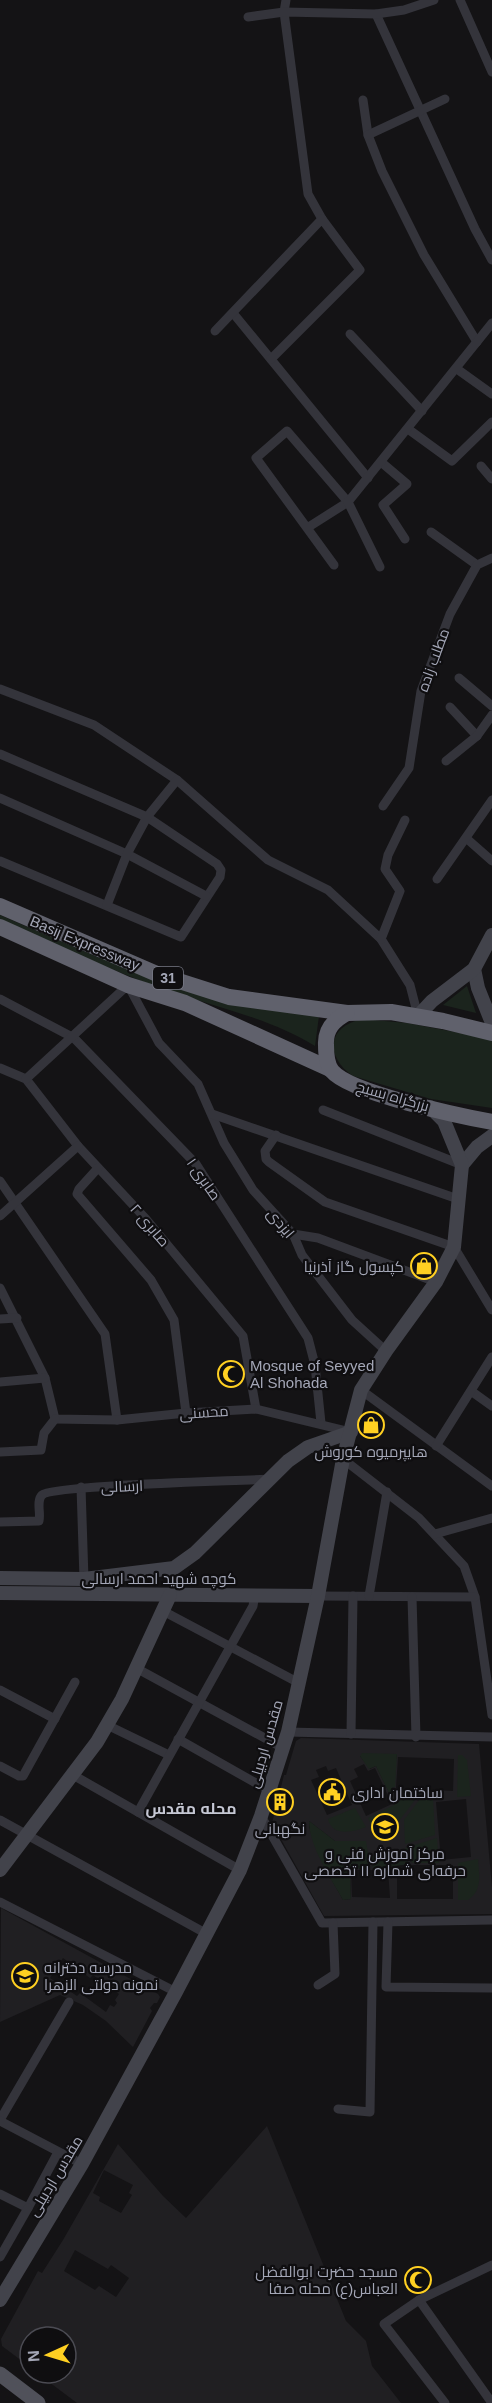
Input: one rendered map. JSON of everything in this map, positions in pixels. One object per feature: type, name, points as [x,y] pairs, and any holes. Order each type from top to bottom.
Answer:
[{"type":"highway","name":"Basij Expressway","points":[[0,906],[158,974],[229,997],[347,1013]]},
{"type":"highway","name":"Basij Expressway","points":[[0,927],[128,985],[185,1003],[330,1069]]},
{"type":"highway","points":[[330,1069],[325,1041],[328,1030],[335,1019],[347,1013],[391,1012],[492,1033]]},
{"type":"highway","name":"بزرگراه بسیج","points":[[330,1069],[338,1077],[356,1087],[492,1122]]},
{"type":"main road","points":[[418,1016],[432,1001],[474,969],[492,935]]},
{"type":"main road","points":[[474,969],[478,988],[492,1023]]},
{"type":"main road","points":[[430,1107],[444,1121],[462,1165],[477,1147],[492,1136]]},
{"type":"main road","name":"مقدس اردبیلی","points":[[0,2300],[82,2164],[240,1870],[261,1816],[288,1732],[318,1596],[342,1459],[361,1390],[436,1282],[454,1247],[462,1165]]},
{"type":"main road","name":"کوچه شهید احمد ارسالی","points":[[0,1578],[84,1579],[174,1568],[195,1553],[288,1461],[308,1447],[351,1432]]},
{"type":"main road","name":"کوچه شهید احمد ارسالی","points":[[0,1593],[318,1596]]},
{"type":"main road","points":[[0,1870],[97,1742],[136,1668],[170,1595]]},
{"type":"main road","points":[[0,2374],[38,2403]]},
{"type":"street","points":[[271,359],[360,270],[322,219],[308,194],[284,12],[286,0]]},
{"type":"street","points":[[248,17],[284,12],[376,14],[403,5],[434,0]]},
{"type":"street","points":[[460,0],[492,72]]},
{"type":"street","points":[[376,14],[475,229],[492,260]]},
{"type":"street","points":[[369,135],[445,99]]},
{"type":"street","points":[[363,100],[369,135],[382,171],[424,255],[477,342]]},
{"type":"street","points":[[215,331],[322,219]]},
{"type":"street","points":[[233,313],[368,478]]},
{"type":"street","points":[[307,528],[348,502],[492,323]]},
{"type":"street","points":[[350,334],[422,411]]},
{"type":"street","points":[[457,369],[492,394]]},
{"type":"street","points":[[408,429],[452,462],[492,422]]},
{"type":"street","points":[[334,565],[256,458],[287,431],[348,502],[380,567]]},
{"type":"street","points":[[381,462],[407,484],[383,505],[405,539]]},
{"type":"street","points":[[482,466],[492,479]]},
{"type":"street","points":[[431,532],[477,565],[492,558]]},
{"type":"street","name":"مطلب زاده","points":[[383,806],[409,768],[421,691],[450,614],[477,565]]},
{"type":"street","points":[[459,678],[492,706]]},
{"type":"street","points":[[0,688],[94,726],[177,780],[268,861],[328,890],[381,939],[410,985],[418,1016]]},
{"type":"street","points":[[450,707],[477,736]]},
{"type":"street","points":[[446,761],[477,736],[492,715]]},
{"type":"street","points":[[0,754],[147,817],[217,864],[221,870],[220,877],[181,937],[0,861]]},
{"type":"street","points":[[108,905],[127,854],[147,817],[177,780]]},
{"type":"street","points":[[0,798],[127,854],[206,896]]},
{"type":"street","points":[[437,879],[492,801]]},
{"type":"street","points":[[381,939],[400,891],[385,869],[388,855],[405,820]]},
{"type":"street","points":[[466,838],[492,861]]},
{"type":"street","points":[[26,1080],[74,1038],[128,985]]},
{"type":"street","name":"ایزدی","points":[[128,985],[159,1042],[198,1084],[224,1143],[253,1190],[293,1234],[302,1255],[352,1320],[386,1351]]},
{"type":"street","name":"صابری ۱","points":[[0,999],[74,1038],[196,1164],[308,1338],[315,1365],[321,1423]]},
{"type":"street","name":"صابری ۲","points":[[0,1068],[26,1080],[78,1146],[146,1219],[243,1336],[256,1409]]},
{"type":"street","points":[[323,1110],[462,1165]]},
{"type":"street","points":[[212,1114],[458,1199]]},
{"type":"street","points":[[276,1135],[265,1151],[266,1160],[325,1202],[454,1247],[492,1310]]},
{"type":"street","points":[[0,1216],[78,1146]]},
{"type":"street","points":[[98,1168],[77,1194],[151,1280],[174,1320],[186,1413]]},
{"type":"street","points":[[0,1181],[105,1334],[117,1420]]},
{"type":"street","points":[[293,1234],[318,1238],[436,1282]]},
{"type":"street","points":[[0,1288],[45,1378],[55,1419],[44,1433],[40,1450],[0,1452]]},
{"type":"street","points":[[480,1293],[492,1293]]},
{"type":"street","points":[[0,1319],[17,1318]]},
{"type":"street","points":[[436,1446],[492,1357]]},
{"type":"street","points":[[0,1382],[45,1378]]},
{"type":"street","points":[[361,1390],[492,1486]]},
{"type":"street","points":[[471,1391],[492,1406]]},
{"type":"street","name":"محسنی","points":[[55,1419],[117,1420],[256,1409],[351,1432]]},
{"type":"street","points":[[342,1459],[387,1492],[435,1534],[464,1566],[475,1597],[492,1714]]},
{"type":"street","name":"ارسالی","points":[[0,1522],[39,1521],[41,1496],[46,1492],[81,1487],[270,1479]]},
{"type":"street","points":[[81,1487],[84,1579]]},
{"type":"street","points":[[369,1596],[387,1492]]},
{"type":"street","points":[[435,1534],[492,1518]]},
{"type":"street","points":[[138,1812],[253,1606],[255,1594]]},
{"type":"street","points":[[318,1596],[475,1597]]},
{"type":"street","points":[[351,1734],[353,1596]]},
{"type":"street","points":[[412,1597],[416,1737]]},
{"type":"street","points":[[163,1611],[299,1683]]},
{"type":"street","points":[[136,1668],[283,1748]]},
{"type":"street","points":[[0,1766],[23,1776],[75,1682]]},
{"type":"street","points":[[0,1690],[55,1719]]},
{"type":"street","points":[[107,1725],[169,1755]]},
{"type":"street","points":[[288,1732],[416,1737],[492,1737]]},
{"type":"street","points":[[178,1739],[261,1786],[270,1788]]},
{"type":"street","points":[[72,1775],[240,1870]]},
{"type":"street","points":[[261,1816],[322,1923],[492,1920]]},
{"type":"street","points":[[0,1820],[207,1934]]},
{"type":"street","points":[[0,1902],[176,1992]]},
{"type":"street","points":[[338,2109],[370,2112],[373,1922]]},
{"type":"street","points":[[388,1922],[386,1987],[492,1988]]},
{"type":"street","points":[[318,1985],[335,1974],[333,1923]]},
{"type":"street","points":[[69,2002],[0,2121],[82,2164]]},
{"type":"street","points":[[0,2257],[58,2152]]},
{"type":"street","points":[[0,2194],[28,2208]]},
{"type":"street","points":[[445,2403],[384,2324],[419,2300],[490,2270]]},
{"type":"street","points":[[419,2300],[488,2401]]},
{"type":"shaded area","points":[[0,915],[102,959],[319,1016],[315,1046],[261,1020],[165,990],[103,965],[0,921]]},
{"type":"shaded area","points":[[467,986],[476,1013],[443,1005]]},
{"type":"shaded area","points":[[363,1019],[407,1023],[492,1039],[492,1108],[431,1099],[353,1076],[338,1060],[334,1051],[334,1043],[336,1035],[342,1028]]},
{"type":"shaded area","name":"مرکز آموزش فنی و حرفه‌ای شماره ۱۱ تخصصی","points":[[301,1738],[479,1744],[492,1887],[492,1914],[324,1916],[272,1823],[284,1775],[286,1775],[296,1741]],"holes":[[[397,1754],[391,1796],[376,1766],[370,1769],[360,1756]],[[398,1757],[454,1759],[453,1791],[396,1788]],[[364,1764],[368,1771],[375,1768],[392,1804],[366,1816],[350,1781],[358,1777],[354,1769]],[[326,1766],[328,1771],[336,1768],[352,1805],[327,1815],[311,1780],[319,1777],[316,1770]],[[466,1799],[471,1857],[441,1860],[436,1802]],[[309,1821],[335,1841],[369,1855],[350,1869],[351,1899],[343,1900],[318,1853]],[[397,1865],[453,1865],[453,1899],[397,1899]],[[351,1870],[388,1870],[390,1898],[352,1897]]]},
{"type":"shaded area","points":[[362,1753],[397,1754],[395,1787],[393,1787],[391,1797],[376,1766],[369,1769],[360,1756]]},
{"type":"shaded area","points":[[458,1755],[462,1755],[467,1760],[471,1796],[457,1797]]},
{"type":"shaded area","points":[[396,1791],[421,1792],[399,1821],[371,1824],[368,1818],[394,1805]]},
{"type":"shaded area","points":[[426,1791],[437,1792],[437,1799],[433,1799],[435,1835],[405,1844],[404,1820]]},
{"type":"shaded area","points":[[355,1808],[366,1827],[344,1832],[330,1825],[328,1819]]},
{"type":"shaded area","points":[[309,1821],[335,1841],[366,1841],[370,1865],[368,1868],[350,1869],[351,1899],[343,1900],[327,1872],[313,1841]]},
{"type":"shaded area","points":[[437,1838],[439,1863],[413,1863],[405,1856],[405,1848]]},
{"type":"shaded area","points":[[398,1853],[410,1864],[373,1869],[372,1856]]},
{"type":"shaded area","points":[[478,1859],[479,1882],[476,1892],[468,1900],[458,1900],[458,1863]]},
{"type":"shaded area","name":"مدرسه دخترانه نمونه دولتی الزهرا","points":[[1,1908],[160,1997],[157,2003],[150,2008],[152,2011],[133,2047],[106,2021],[83,2005],[60,1995],[0,2022]],"holes":[[[63,1958],[90,1978],[93,1975],[119,1994],[114,2007],[110,2005],[106,2012],[80,1993],[77,1996],[50,1978]]]},
{"type":"shaded area","points":[[267,2126],[346,2321],[366,2341],[372,2366],[401,2403],[77,2403],[53,2385],[78,2385],[78,2325],[18,2325],[18,2358],[2,2346],[1,2339],[38,2271],[42,2273],[63,2240],[118,2144],[163,2196],[186,2218]],"holes":[[[104,2170],[133,2185],[129,2193],[132,2195],[121,2213],[99,2201],[100,2197],[93,2193]],[[75,2250],[108,2269],[111,2265],[129,2278],[116,2297],[99,2286],[95,2290],[64,2271]]]},
{"type":"place","name":"کپسول گاز آذرنیا","points":[[424,1266]]},
{"type":"place","name":"Mosque of Seyyed Al Shohada","points":[[231,1374]]},
{"type":"place","name":"هایپرمیوه کوروش","points":[[371,1425]]},
{"type":"place","name":"ساختمان اداری","points":[[332,1792]]},
{"type":"place","name":"نگهبانی","points":[[280,1802]]},
{"type":"place","name":"مرکز آموزش فنی و حرفه‌ای شماره ۱۱ تخصصی","points":[[385,1827]]},
{"type":"place","name":"مدرسه دخترانه نمونه دولتی الزهرا","points":[[25,1976]]},
{"type":"place","name":"مسجد حضرت ابوالفضل العباس(ع) محله صفا","points":[[418,2280]]},
{"type":"district","name":"محله مقدس","points":[[191,1808]]}]
